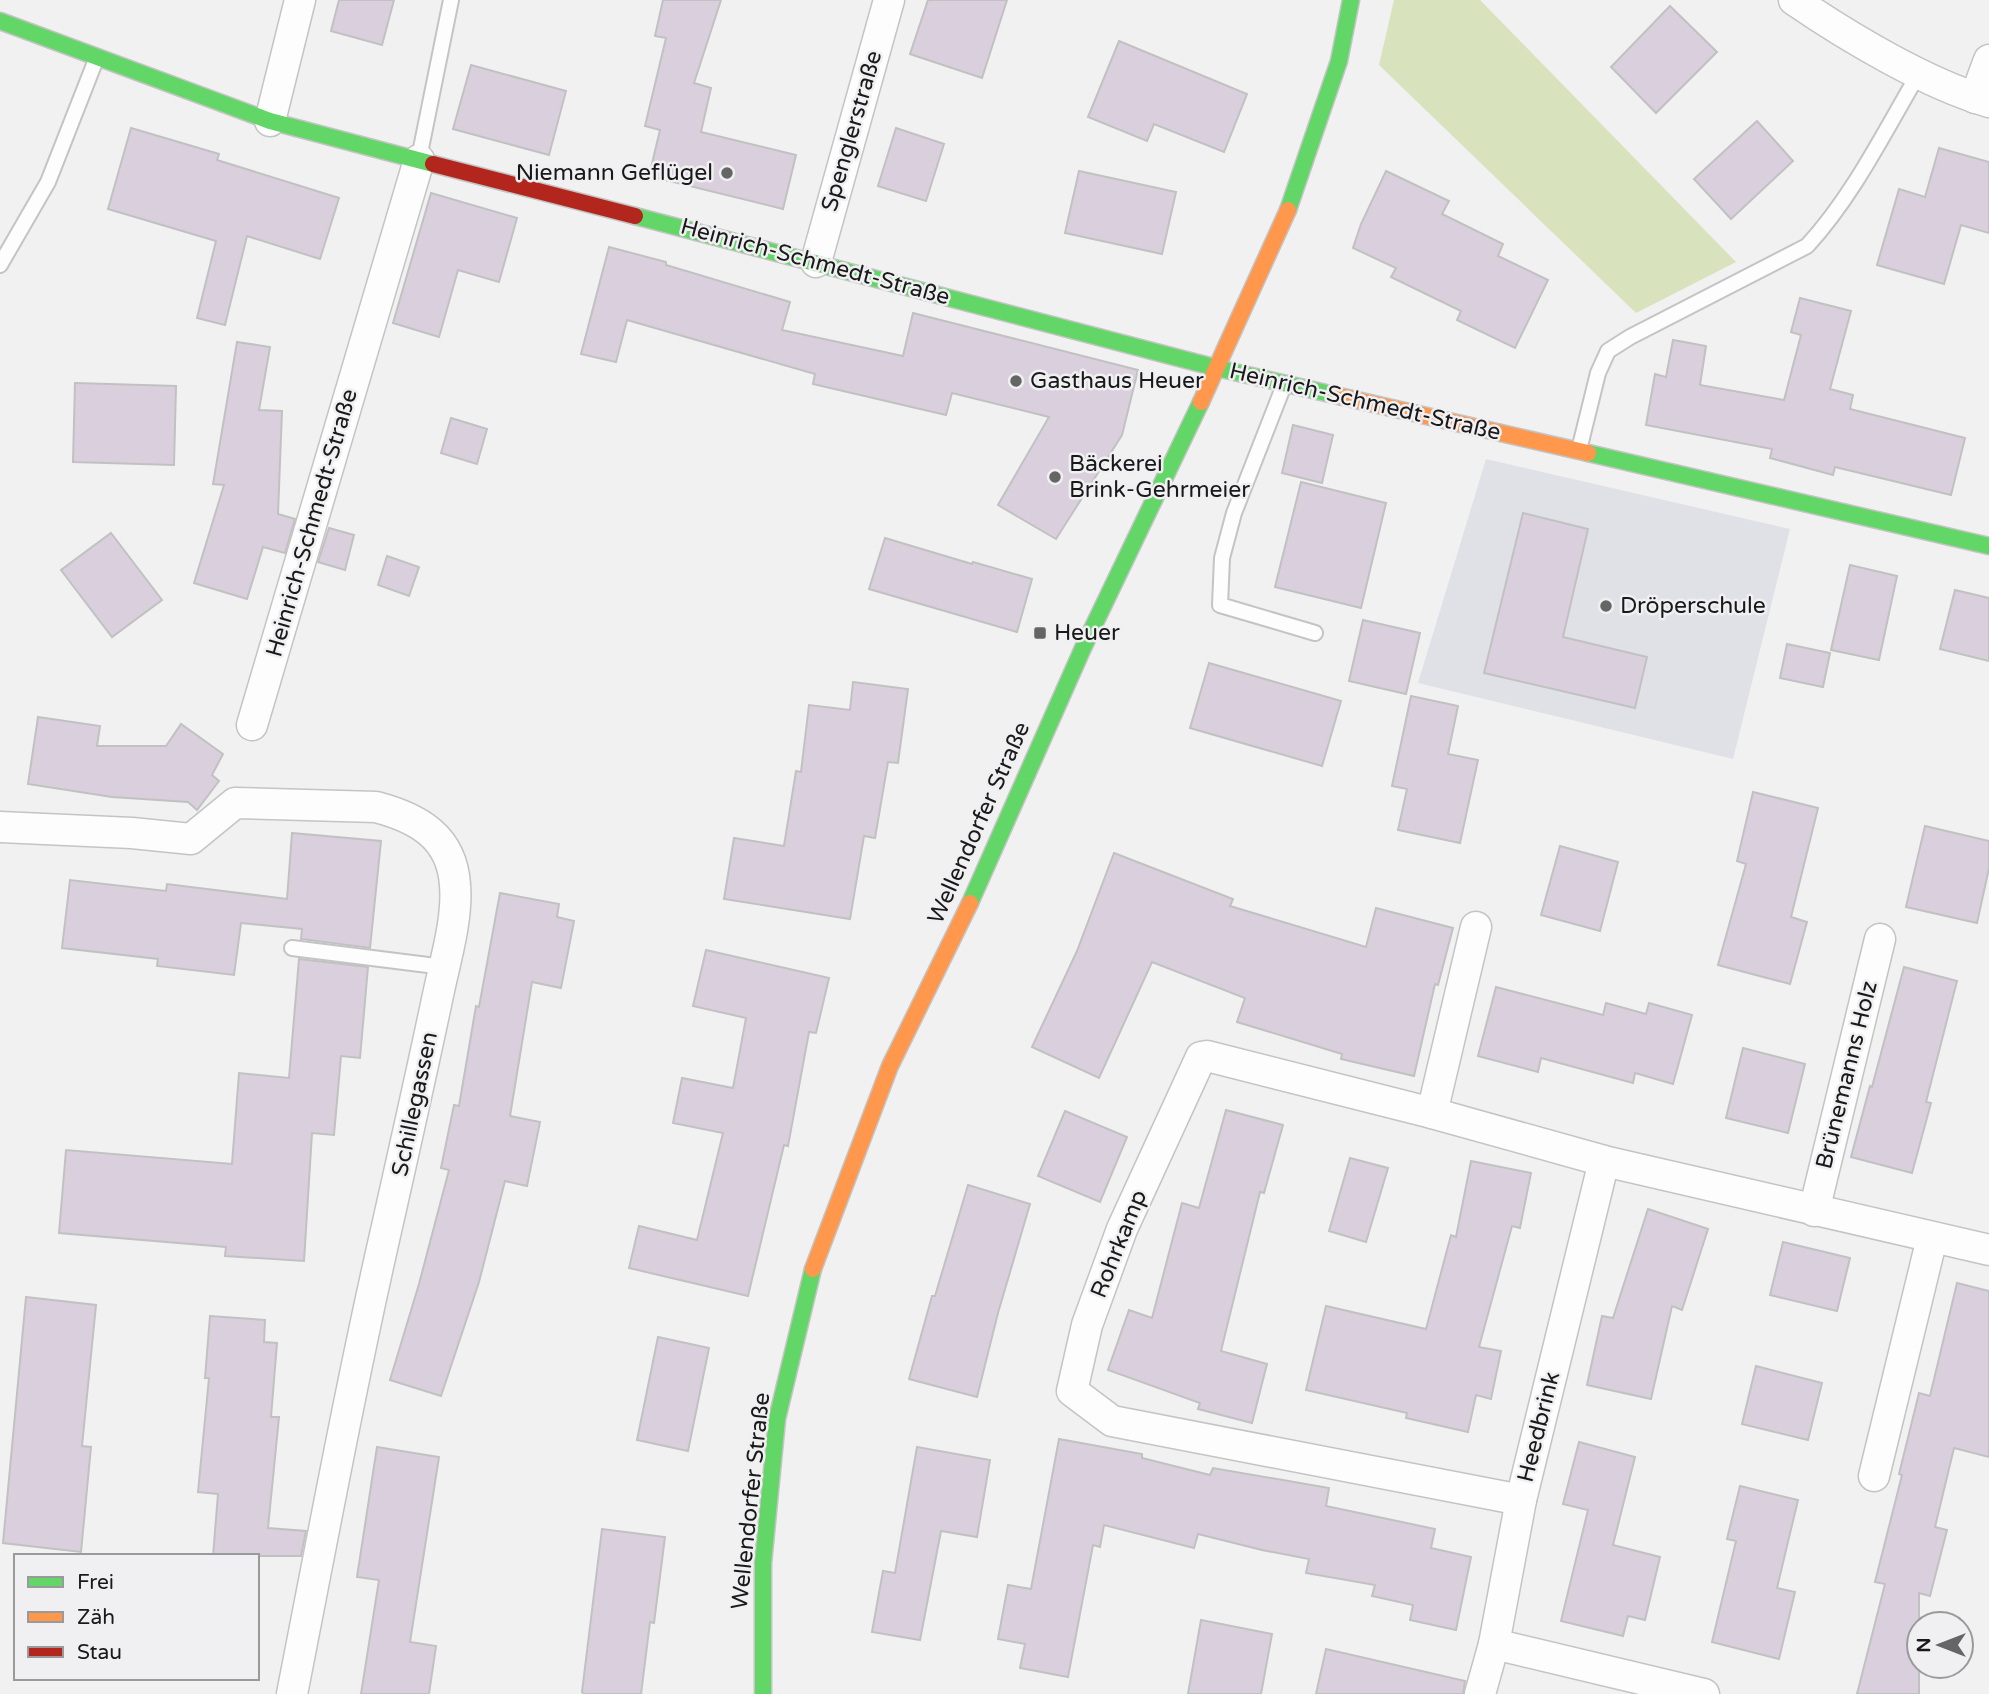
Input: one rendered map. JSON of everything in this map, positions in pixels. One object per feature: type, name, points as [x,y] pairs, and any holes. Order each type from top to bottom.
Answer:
[{"type":"street","points":[[270,121],[300,0]]},
{"type":"street","name":"Spenglerstraße","points":[[816,262],[889,0]]},
{"type":"street","name":"Wellendorfer Straße","points":[[763,1694],[763,1563],[777,1419],[813,1270],[890,1066],[968,907],[1083,648],[1217,368],[1294,197],[1339,61],[1351,0]]},
{"type":"street","points":[[1794,0],[1827,23],[1919,73],[1982,100],[1989,60]]},
{"type":"street","name":"Heinrich-Schmedt-Straße","points":[[0,21],[270,121],[1217,368],[1989,546]]},
{"type":"street","name":"Heinrich-Schmedt-Straße","points":[[252,725],[419,160]]},
{"type":"street","name":"Schillegassen","points":[[0,827],[132,833],[191,839],[235,803],[376,807],[399,813],[426,827],[446,847],[456,885],[452,927],[411,1127],[352,1385],[292,1694]]},
{"type":"street","points":[[1432,1113],[1476,927]]},
{"type":"street","name":"Brünemanns Holz","points":[[1814,1211],[1880,939]]},
{"type":"street","name":"Rohrkamp","points":[[1521,1500],[1112,1421],[1072,1391],[1087,1325],[1122,1229],[1201,1057],[1207,1056],[1432,1113],[1604,1161]]},
{"type":"street","points":[[1604,1161],[1989,1250]]},
{"type":"street","name":"Heedbrink","points":[[1480,1694],[1494,1644],[1521,1500],[1604,1161]]},
{"type":"street","points":[[1874,1476],[1932,1238]]},
{"type":"street","points":[[1494,1644],[1703,1694]]},
{"type":"lane","points":[[419,160],[451,0]]},
{"type":"lane","points":[[0,265],[48,182],[97,57]]},
{"type":"lane","points":[[1579,452],[1598,373],[1608,351],[1630,337],[1807,246],[1820,232],[1860,172],[1919,73]]},
{"type":"lane","points":[[1284,383],[1234,513],[1222,558],[1220,605],[1315,633]]},
{"type":"lane","points":[[292,948],[444,967]]},
{"type":"shaded area","name":"Dröperschule","points":[[1486,459],[1790,529],[1733,759],[1418,683]]},
{"type":"green space","points":[[1394,0],[1480,0],[1736,262],[1636,313],[1379,65]]},
{"type":"building","points":[[339,0],[394,0],[382,45],[331,31]]},
{"type":"building","points":[[663,0],[721,0],[694,83],[711,88],[701,132],[796,155],[783,209],[649,176],[660,130],[645,126],[666,38],[655,36]]},
{"type":"building","points":[[928,0],[1007,0],[982,78],[910,54]]},
{"type":"building","points":[[1670,6],[1717,52],[1656,113],[1611,67]]},
{"type":"building","points":[[1119,41],[1247,94],[1224,152],[1154,124],[1147,141],[1088,117]]},
{"type":"building","points":[[471,65],[566,91],[549,155],[453,129]]},
{"type":"building","points":[[1757,121],[1793,161],[1731,219],[1694,179]]},
{"type":"building","points":[[131,128],[219,154],[217,160],[339,198],[320,259],[247,236],[225,325],[197,318],[216,241],[108,209]]},
{"type":"building","points":[[896,128],[944,144],[926,201],[878,186]]},
{"type":"building","points":[[1939,148],[1989,162],[1989,233],[1961,225],[1944,284],[1877,265],[1899,189],[1925,197]]},
{"type":"building","points":[[1079,171],[1176,192],[1162,254],[1065,233]]},
{"type":"building","points":[[1386,171],[1449,201],[1442,214],[1503,244],[1498,256],[1548,280],[1515,348],[1457,320],[1461,311],[1391,277],[1396,268],[1353,248],[1361,224]]},
{"type":"building","points":[[431,193],[517,218],[499,282],[458,270],[439,337],[393,323]]},
{"type":"building","points":[[609,247],[666,262],[666,265],[790,302],[782,330],[903,356],[913,313],[1138,370],[1122,435],[1056,539],[998,505],[1049,417],[952,393],[946,415],[813,384],[815,374],[627,320],[616,362],[581,354]]},
{"type":"building","points":[[1800,298],[1851,311],[1830,389],[1853,395],[1850,409],[1965,438],[1951,495],[1835,467],[1833,475],[1770,458],[1772,449],[1646,425],[1655,374],[1666,377],[1673,340],[1706,346],[1700,385],[1784,400],[1801,335],[1791,332]]},
{"type":"building","points":[[237,342],[270,347],[259,410],[282,411],[278,514],[295,519],[285,553],[263,547],[247,599],[194,583],[224,485],[213,484]]},
{"type":"building","points":[[75,383],[176,386],[174,465],[73,462]]},
{"type":"building","points":[[451,418],[487,429],[477,464],[441,453]]},
{"type":"building","points":[[1293,425],[1333,435],[1322,483],[1282,473]]},
{"type":"building","points":[[1301,482],[1386,503],[1361,608],[1275,587]]},
{"type":"building","points":[[1523,513],[1588,529],[1563,637],[1647,657],[1635,708],[1484,673]]},
{"type":"building","points":[[329,528],[354,535],[345,570],[318,562]]},
{"type":"building","points":[[111,533],[162,600],[112,637],[61,570]]},
{"type":"building","points":[[885,538],[1032,579],[1017,632],[869,589]]},
{"type":"building","points":[[387,556],[419,567],[409,596],[378,585]]},
{"type":"building","points":[[1850,565],[1897,576],[1879,660],[1831,650]]},
{"type":"building","points":[[1955,590],[1989,598],[1989,661],[1940,649]]},
{"type":"building","points":[[1363,620],[1420,633],[1406,694],[1349,681]]},
{"type":"building","points":[[1787,644],[1830,653],[1823,687],[1780,678]]},
{"type":"building","points":[[1209,663],[1341,701],[1322,766],[1190,728]]},
{"type":"building","points":[[853,682],[908,689],[898,763],[888,762],[875,838],[864,836],[850,919],[724,899],[734,838],[784,846],[796,771],[801,772],[809,705],[850,710]]},
{"type":"building","points":[[1411,696],[1458,706],[1448,754],[1478,760],[1460,843],[1398,830],[1407,789],[1392,786]]},
{"type":"building","points":[[38,717],[100,726],[97,746],[166,746],[181,724],[223,754],[212,775],[219,781],[197,810],[188,802],[112,797],[28,784]]},
{"type":"building","points":[[1753,792],[1818,808],[1791,917],[1807,922],[1790,984],[1718,965],[1746,864],[1737,861]]},
{"type":"building","points":[[1925,826],[1989,841],[1989,868],[1977,923],[1906,907]]},
{"type":"building","points":[[292,833],[381,841],[370,948],[301,939],[302,929],[241,923],[234,975],[157,966],[158,959],[62,948],[70,880],[166,891],[167,884],[287,899]]},
{"type":"building","points":[[1560,846],[1618,862],[1600,931],[1541,915]]},
{"type":"building","points":[[1114,853],[1233,899],[1230,906],[1366,947],[1376,908],[1453,928],[1438,985],[1435,984],[1414,1076],[1341,1059],[1342,1054],[1237,1022],[1245,998],[1152,962],[1099,1078],[1032,1047],[1077,951]]},
{"type":"building","points":[[500,893],[559,904],[557,917],[574,921],[561,988],[532,982],[510,1116],[540,1122],[527,1186],[505,1181],[479,1282],[441,1396],[390,1380],[449,1170],[441,1168],[454,1105],[459,1106],[476,1006],[479,1007]]},
{"type":"building","points":[[706,950],[829,978],[816,1033],[809,1032],[788,1146],[784,1145],[748,1296],[629,1268],[639,1226],[697,1240],[723,1133],[673,1123],[682,1078],[733,1088],[746,1018],[693,1006]]},
{"type":"building","points":[[299,959],[368,967],[360,1058],[341,1056],[334,1135],[312,1133],[304,1261],[225,1256],[226,1247],[59,1233],[66,1150],[232,1164],[239,1073],[289,1078]]},
{"type":"building","points":[[1904,967],[1957,981],[1926,1102],[1931,1103],[1912,1173],[1851,1157]]},
{"type":"building","points":[[1496,987],[1603,1015],[1606,1003],[1646,1014],[1649,1003],[1692,1015],[1673,1084],[1635,1073],[1633,1083],[1541,1058],[1538,1072],[1478,1056]]},
{"type":"building","points":[[1743,1048],[1805,1064],[1788,1133],[1726,1118]]},
{"type":"building","points":[[1226,1110],[1283,1125],[1264,1193],[1260,1192],[1221,1351],[1267,1364],[1252,1423],[1198,1409],[1200,1403],[1108,1370],[1129,1310],[1152,1318],[1182,1203],[1199,1208]]},
{"type":"building","points":[[1065,1111],[1127,1137],[1100,1202],[1038,1176]]},
{"type":"building","points":[[1350,1158],[1388,1168],[1366,1242],[1329,1231]]},
{"type":"building","points":[[1471,1161],[1531,1173],[1520,1228],[1512,1226],[1479,1347],[1501,1351],[1491,1399],[1476,1395],[1468,1432],[1406,1418],[1407,1413],[1306,1390],[1326,1306],[1426,1329],[1451,1235],[1456,1237]]},
{"type":"building","points":[[968,1185],[1030,1204],[977,1397],[909,1379],[932,1296],[935,1296]]},
{"type":"building","points":[[1648,1209],[1708,1229],[1682,1310],[1672,1306],[1651,1399],[1587,1385],[1602,1316],[1613,1318]]},
{"type":"building","points":[[1783,1242],[1850,1258],[1837,1311],[1770,1295]]},
{"type":"building","points":[[1957,1283],[1989,1291],[1989,1457],[1954,1448],[1935,1527],[1947,1530],[1930,1596],[1919,1593],[1919,1610],[1905,1610],[1905,1680],[1919,1680],[1919,1694],[1857,1694],[1885,1584],[1875,1582],[1902,1475],[1899,1474],[1919,1393],[1930,1396]]},
{"type":"building","points":[[26,1297],[96,1305],[82,1446],[91,1447],[81,1552],[3,1543]]},
{"type":"building","points":[[210,1316],[265,1320],[264,1342],[277,1343],[271,1417],[279,1417],[268,1528],[306,1531],[301,1556],[213,1554],[218,1494],[198,1492],[209,1378],[205,1378]]},
{"type":"building","points":[[658,1337],[709,1348],[688,1451],[637,1440]]},
{"type":"building","points":[[1756,1366],[1822,1383],[1808,1440],[1742,1424]]},
{"type":"building","points":[[1059,1439],[1142,1454],[1142,1458],[1210,1475],[1213,1468],[1329,1488],[1326,1506],[1435,1529],[1431,1548],[1471,1557],[1456,1630],[1410,1620],[1413,1605],[1372,1596],[1375,1585],[1306,1573],[1309,1559],[1198,1534],[1194,1548],[1104,1525],[1100,1547],[1093,1545],[1068,1677],[1020,1668],[1025,1644],[998,1639],[1008,1585],[1031,1589]]},
{"type":"building","points":[[1579,1442],[1635,1457],[1613,1545],[1660,1557],[1645,1620],[1628,1616],[1623,1636],[1561,1621],[1588,1510],[1563,1504]]},
{"type":"building","points":[[377,1447],[439,1457],[410,1642],[436,1646],[429,1694],[361,1694],[379,1580],[357,1577]]},
{"type":"building","points":[[917,1447],[990,1460],[977,1537],[941,1531],[920,1640],[872,1632],[883,1571],[895,1573]]},
{"type":"building","points":[[1740,1486],[1798,1500],[1777,1588],[1795,1592],[1779,1659],[1712,1642],[1736,1541],[1727,1539]]},
{"type":"building","points":[[602,1529],[665,1537],[654,1623],[650,1622],[641,1694],[582,1692]]},
{"type":"building","points":[[1201,1620],[1272,1634],[1261,1694],[1188,1694]]},
{"type":"building","points":[[1326,1649],[1465,1681],[1463,1694],[1316,1694]]},
{"type":"traffic: fast","points":[[1288,210],[1339,61],[1351,0]]},
{"type":"traffic: fast","points":[[0,21],[270,121],[433,164]]},
{"type":"traffic: fast","points":[[635,216],[1217,368],[1339,396]]},
{"type":"traffic: fast","points":[[970,903],[1083,648],[1201,402]]},
{"type":"traffic: fast","points":[[1588,453],[1989,546]]},
{"type":"traffic: fast","points":[[763,1694],[763,1563],[777,1419],[813,1269]]},
{"type":"traffic: slow","points":[[1201,402],[1288,210]]},
{"type":"traffic: slow","points":[[1339,396],[1588,453]]},
{"type":"traffic: slow","points":[[813,1269],[890,1066],[970,903]]},
{"type":"traffic: jam","points":[[433,164],[635,216]]},
{"type":"place","name":"Niemann Geflügel","points":[[727,173]]},
{"type":"place","name":"Gasthaus Heuer","points":[[1016,381]]},
{"type":"place","name":"Bäckerei Brink-Gehrmeier","points":[[1055,477]]},
{"type":"place","name":"Dröperschule","points":[[1606,606]]},
{"type":"place","name":"Heuer","points":[[1040,633]]}]
